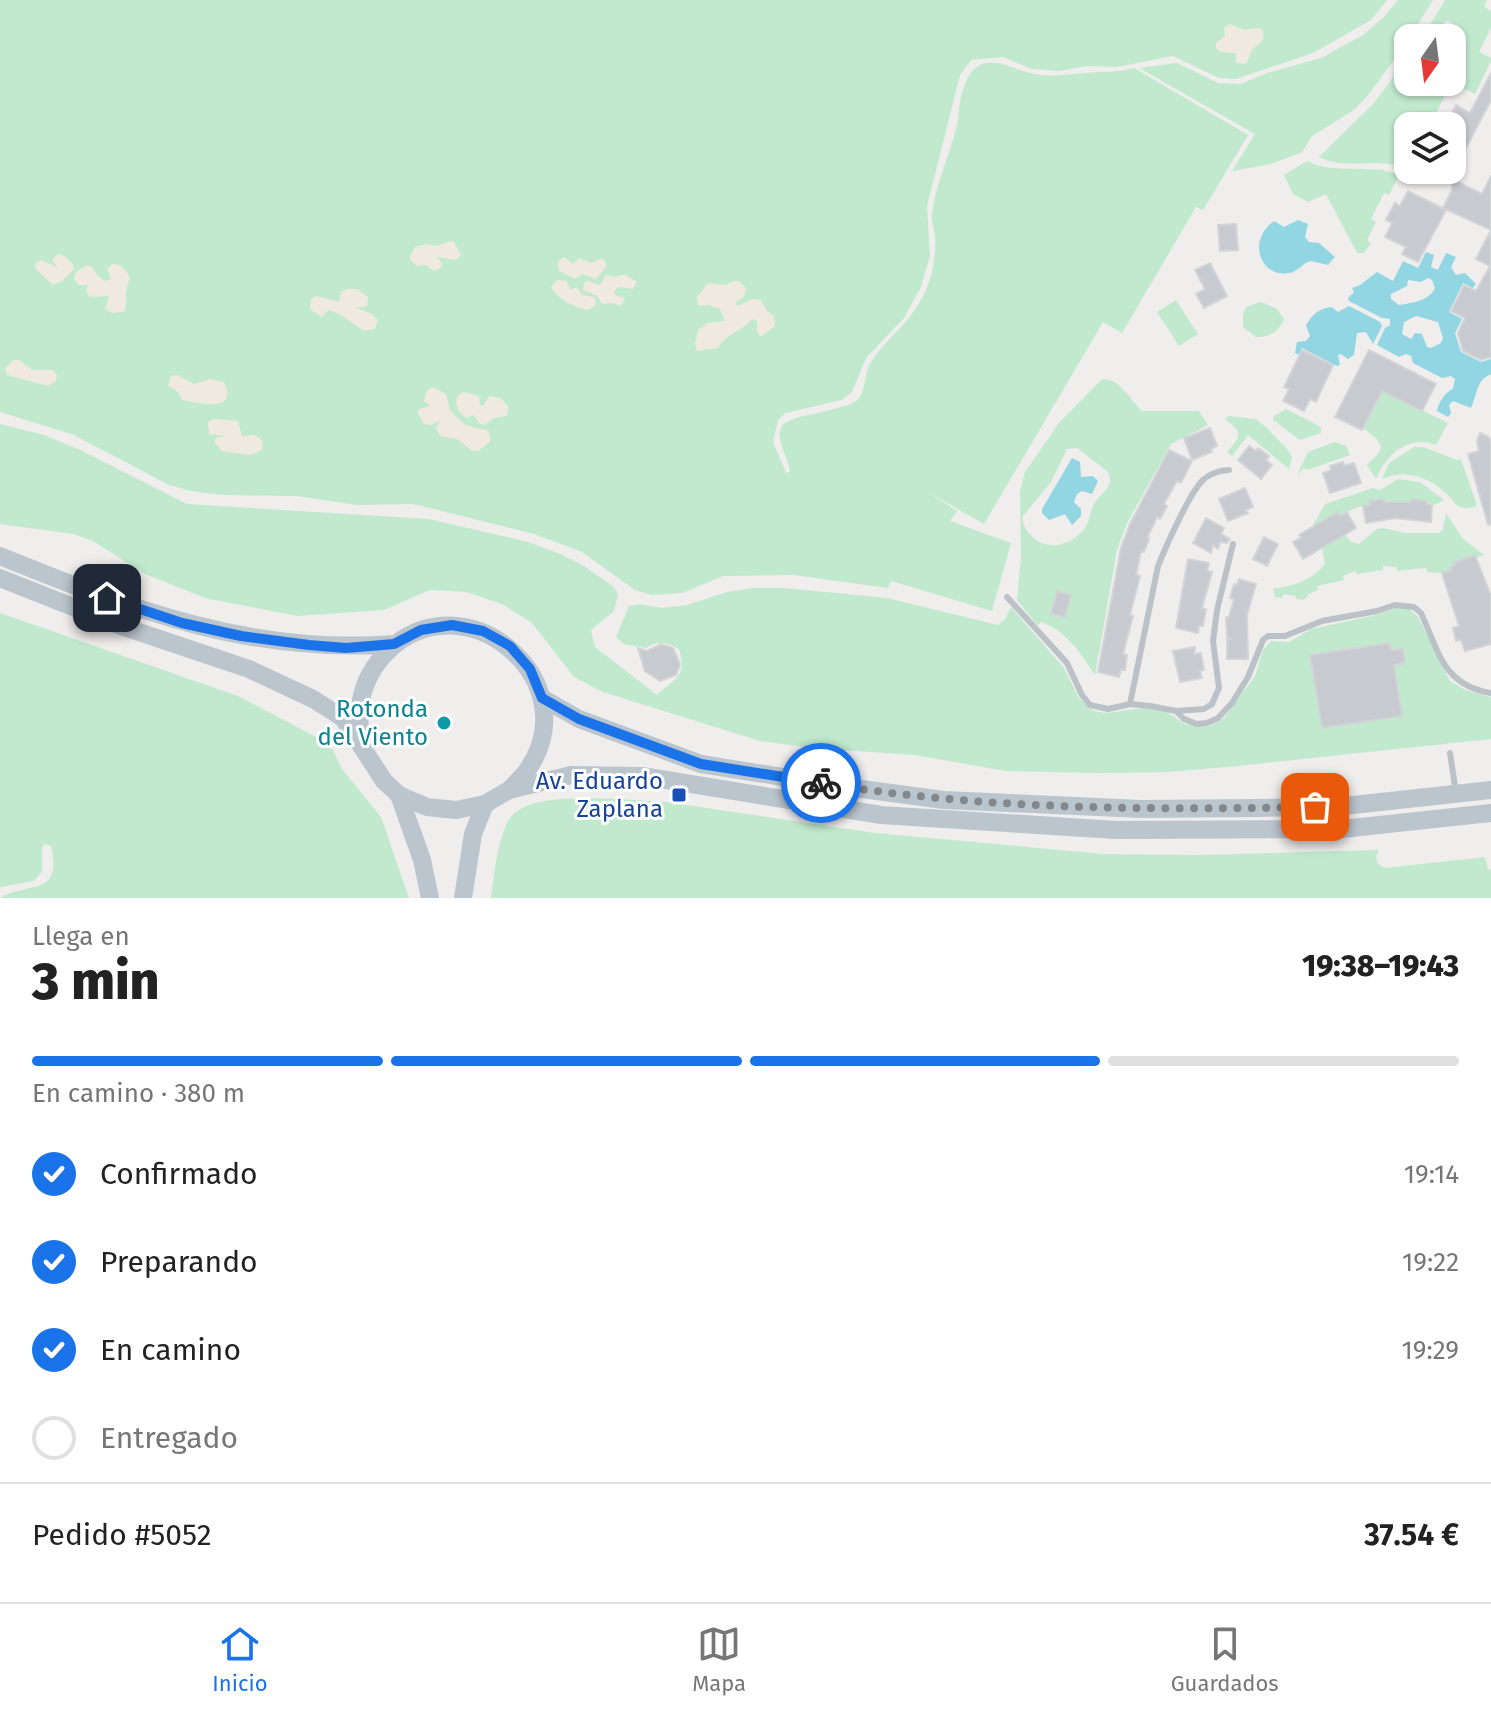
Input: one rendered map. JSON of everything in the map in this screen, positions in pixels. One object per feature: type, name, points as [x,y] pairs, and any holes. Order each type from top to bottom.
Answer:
[{"type":"main road","points":[[0,556],[82,589],[195,626],[309,645],[346,648],[394,644]]},
{"type":"main road","points":[[0,578],[121,626],[249,669],[313,699],[343,718],[384,781],[399,795],[427,807],[456,810],[485,804],[509,790],[527,772],[538,749],[544,724],[542,698],[530,669],[510,646],[483,631],[452,625],[421,630],[394,644],[375,665],[362,690],[358,718],[363,746]]},
{"type":"main road","points":[[542,698],[579,719],[701,764],[944,800],[1141,809],[1256,808],[1344,806],[1491,790]]},
{"type":"main road","points":[[509,790],[571,775],[642,776],[881,815],[1116,830],[1342,829],[1491,813]]},
{"type":"main road","points":[[399,795],[422,860],[430,898]]},
{"type":"main road","points":[[463,898],[473,834],[485,804]]},
{"type":"lane","points":[[1130,704],[1158,566],[1165,548],[1202,480],[1221,470],[1229,470]]},
{"type":"lane","points":[[1007,597],[1067,663],[1090,705],[1108,709],[1130,704],[1176,711],[1204,709],[1217,697],[1219,688],[1213,641],[1219,599],[1233,544]]},
{"type":"lane","points":[[1176,711],[1184,719],[1197,724],[1218,718],[1232,703],[1248,677],[1263,640],[1268,636],[1285,636],[1322,621],[1404,604],[1421,613],[1449,674],[1474,690],[1491,693]]},
{"type":"lane","points":[[1450,753],[1456,795]]},
{"type":"green space","points":[[0,0],[1387,0],[1371,20],[1313,53],[1236,79],[1219,78],[1173,56],[1117,67],[1086,66],[1060,71],[1032,69],[1003,57],[971,60],[960,75],[927,206],[930,256],[921,287],[904,318],[866,358],[852,392],[842,400],[785,413],[778,420],[773,442],[786,473],[790,472],[781,442],[782,426],[795,419],[856,401],[862,393],[871,362],[914,311],[926,290],[934,258],[934,202],[957,125],[963,89],[977,67],[997,63],[1050,76],[1134,68],[1248,135],[1203,210],[1196,207],[1122,333],[1103,322],[984,524],[928,492],[957,511],[950,521],[1011,543],[992,611],[891,581],[888,588],[794,575],[723,576],[682,593],[652,595],[635,590],[582,552],[534,534],[413,504],[357,505],[296,496],[222,495],[191,491],[169,485],[74,435],[0,412]]},
{"type":"green space","points":[[1398,0],[1433,0],[1418,24],[1394,24],[1394,60],[1354,110],[1312,136],[1302,152],[1271,164],[1232,171],[1255,134],[1139,68],[1177,63],[1218,83],[1240,84],[1321,58],[1363,35]]},
{"type":"green space","points":[[1445,0],[1487,0],[1484,7],[1491,11],[1491,28],[1479,52],[1491,61],[1475,94],[1466,90],[1466,24],[1445,21],[1444,24],[1430,24]]},
{"type":"green space","points":[[1394,76],[1394,96],[1445,96],[1437,112],[1394,112],[1394,165],[1340,163],[1319,157],[1373,104]]},
{"type":"green space","points":[[1307,161],[1330,168],[1376,169],[1394,173],[1394,184],[1389,195],[1384,193],[1371,219],[1376,222],[1367,240],[1371,243],[1364,253],[1357,253],[1326,194],[1308,202],[1293,194],[1284,175]]},
{"type":"green space","points":[[1176,300],[1198,334],[1179,346],[1157,312]]},
{"type":"green space","points":[[1261,302],[1277,309],[1284,319],[1273,333],[1256,337],[1243,327],[1243,314],[1246,307]]},
{"type":"green space","points":[[1102,379],[1120,386],[1142,411],[1199,411],[1208,425],[1171,444],[1127,523],[1117,550],[1095,675],[1065,637],[1041,622],[1038,626],[1017,600],[1021,557],[1020,491],[1025,472],[1059,423]],"holes":[[[1077,448],[1107,471],[1109,485],[1094,504],[1080,534],[1068,542],[1047,545],[1027,531],[1023,516],[1051,482],[1067,449]]]},
{"type":"green space","points":[[1359,379],[1448,423],[1436,445],[1417,442],[1400,448],[1392,454],[1376,479],[1367,465],[1379,453],[1381,446],[1363,428]]},
{"type":"green space","points":[[1286,409],[1321,427],[1321,433],[1300,440],[1273,420],[1274,416]]},
{"type":"green space","points":[[1229,416],[1256,419],[1267,428],[1292,457],[1289,469],[1248,435],[1232,456],[1227,452],[1238,435],[1238,431],[1225,419]]},
{"type":"green space","points":[[0,424],[44,435],[78,449],[187,504],[429,519],[528,542],[558,553],[614,587],[618,594],[614,611],[591,630],[595,647],[657,695],[681,671],[679,649],[663,643],[646,648],[624,644],[616,637],[629,606],[640,604],[662,608],[687,605],[727,592],[785,588],[887,598],[998,625],[1011,607],[1064,668],[1079,698],[1094,711],[1106,713],[1144,708],[1165,711],[1185,724],[1208,727],[1224,718],[1255,676],[1263,650],[1271,641],[1289,642],[1311,629],[1399,607],[1410,609],[1418,617],[1450,681],[1465,690],[1491,697],[1491,739],[1238,766],[1168,772],[1100,773],[1006,771],[915,755],[760,741],[603,692],[574,677],[532,623],[502,604],[466,592],[430,590],[384,610],[297,616],[205,598],[145,574],[93,541],[73,534],[0,524]]},
{"type":"green space","points":[[1335,442],[1346,446],[1350,455],[1307,470],[1304,468],[1297,475],[1308,452]]},
{"type":"green space","points":[[1414,447],[1461,459],[1477,506],[1459,506],[1442,490],[1418,477],[1400,474],[1382,479],[1389,463]]},
{"type":"green space","points":[[1398,479],[1420,482],[1444,500],[1435,505],[1412,499],[1411,502],[1365,505],[1340,516],[1337,512],[1314,530],[1312,527],[1325,504],[1373,488],[1380,490]]},
{"type":"green space","points":[[1446,513],[1463,539],[1484,555],[1475,556],[1442,573],[1427,572],[1426,568],[1397,571],[1397,567],[1383,566],[1383,570],[1357,574],[1355,571],[1343,576],[1344,580],[1317,586],[1318,590],[1304,600],[1283,594],[1282,598],[1275,597],[1273,589],[1302,581],[1320,570],[1325,564],[1322,548],[1345,534],[1351,542],[1359,544],[1377,529],[1383,528],[1405,533],[1439,533],[1443,529]]},
{"type":"green space","points":[[0,613],[238,696],[320,739],[333,750],[342,769],[381,817],[409,898],[0,898],[47,881],[52,874],[53,862],[51,846],[45,844],[42,847],[42,871],[34,881],[0,887]]},
{"type":"green space","points":[[557,799],[666,802],[875,833],[1104,854],[1379,850],[1376,857],[1378,864],[1385,868],[1485,857],[1488,870],[1491,869],[1491,898],[491,898],[501,840],[507,823],[515,813],[527,806]]},
{"type":"sand","points":[[1230,24],[1244,30],[1258,28],[1263,31],[1263,40],[1252,51],[1246,64],[1236,63],[1236,53],[1221,52],[1216,48],[1216,43],[1225,36],[1224,28]]},
{"type":"sand","points":[[454,242],[461,255],[456,260],[437,257],[441,268],[434,271],[411,261],[415,247],[427,244],[437,246]]},
{"type":"sand","points":[[58,254],[65,256],[74,269],[53,285],[35,268],[41,260],[58,268],[52,260]]},
{"type":"sand","points":[[564,257],[573,264],[579,258],[591,263],[603,258],[607,266],[596,279],[582,274],[575,279],[559,271],[558,261]]},
{"type":"sand","points":[[112,264],[123,268],[130,279],[124,312],[112,313],[105,309],[109,296],[91,297],[86,292],[88,285],[79,285],[74,279],[76,272],[87,265],[105,281],[111,279],[107,269]]},
{"type":"sand","points":[[624,274],[637,282],[633,289],[619,287],[614,291],[615,295],[625,298],[621,306],[602,304],[597,296],[583,290],[584,283],[588,281],[600,285],[606,275],[615,277]]},
{"type":"sand","points":[[557,280],[567,281],[570,290],[577,287],[582,295],[594,297],[595,306],[587,310],[562,299],[551,287]]},
{"type":"sand","points":[[739,281],[746,288],[744,297],[736,302],[737,306],[753,299],[761,300],[774,316],[775,326],[760,337],[757,321],[752,319],[718,348],[697,351],[698,330],[708,323],[725,321],[720,309],[709,305],[698,306],[697,297],[708,283],[725,285]]},
{"type":"sand","points":[[356,289],[368,297],[367,306],[356,308],[378,320],[375,329],[365,331],[334,312],[328,310],[322,317],[310,309],[311,299],[316,296],[339,302],[341,292]]},
{"type":"sand","points":[[14,360],[19,360],[32,370],[53,370],[57,375],[56,381],[48,386],[7,375],[5,368]]},
{"type":"sand","points":[[177,375],[194,384],[211,379],[224,382],[226,399],[214,404],[182,400],[177,391],[168,386],[171,376]]},
{"type":"sand","points":[[433,387],[446,394],[450,410],[465,425],[489,431],[490,442],[478,451],[471,450],[457,439],[440,436],[436,429],[440,421],[424,424],[418,413],[419,409],[430,406],[424,401],[427,390]]},
{"type":"sand","points":[[463,392],[479,396],[480,405],[483,406],[489,396],[500,398],[508,406],[507,416],[493,418],[485,425],[479,423],[474,415],[467,418],[459,412],[456,404],[457,397]]},
{"type":"sand","points":[[214,419],[238,421],[242,436],[257,436],[263,442],[262,450],[250,455],[222,451],[214,442],[216,438],[226,436],[209,434],[208,422]]},
{"type":"water","points":[[1298,220],[1308,224],[1305,237],[1309,242],[1319,243],[1335,257],[1328,265],[1311,261],[1289,273],[1271,270],[1260,256],[1259,248],[1265,229],[1274,221],[1284,227]]},
{"type":"water","points":[[1426,252],[1434,255],[1431,267],[1438,270],[1446,253],[1456,257],[1451,267],[1456,275],[1465,273],[1476,284],[1473,288],[1463,283],[1449,312],[1462,319],[1455,333],[1461,352],[1481,362],[1491,359],[1491,374],[1479,384],[1471,408],[1453,401],[1449,405],[1451,413],[1448,417],[1437,411],[1443,398],[1453,389],[1455,379],[1451,376],[1442,378],[1413,363],[1411,356],[1406,354],[1399,357],[1377,345],[1385,328],[1390,325],[1390,319],[1382,318],[1348,298],[1354,292],[1352,288],[1377,272],[1393,281],[1403,261],[1418,268]],"holes":[[[1428,278],[1435,288],[1424,299],[1399,305],[1391,299],[1391,294],[1407,286],[1408,280],[1421,282]],[[1416,316],[1438,322],[1443,338],[1441,343],[1431,348],[1427,347],[1422,334],[1415,333],[1411,339],[1402,334],[1404,322]]]},
{"type":"water","points":[[1349,306],[1380,322],[1382,326],[1373,344],[1366,332],[1357,333],[1354,355],[1348,359],[1338,355],[1340,365],[1337,366],[1302,348],[1299,355],[1295,353],[1297,342],[1306,341],[1310,336],[1306,325],[1316,313],[1331,307],[1338,312]]},
{"type":"water","points":[[1072,458],[1080,462],[1081,477],[1093,476],[1098,481],[1092,494],[1082,491],[1077,494],[1074,502],[1081,509],[1081,516],[1072,525],[1065,514],[1049,520],[1042,509]]},
{"type":"building","points":[[1491,73],[1491,100],[1466,148],[1466,112],[1452,112],[1456,105],[1470,113]]},
{"type":"building","points":[[1491,176],[1491,230],[1443,208],[1452,184],[1462,184],[1482,194]]},
{"type":"building","points":[[1408,191],[1446,210],[1418,262],[1402,254],[1406,247],[1385,237],[1392,223],[1386,220],[1395,203],[1400,206]]},
{"type":"building","points":[[1236,224],[1238,250],[1220,251],[1218,225]]},
{"type":"building","points":[[1491,230],[1491,357],[1481,360],[1463,351],[1458,333],[1465,318],[1451,311],[1464,285],[1476,291],[1490,266],[1476,259]]},
{"type":"building","points":[[1210,263],[1227,296],[1204,308],[1196,294],[1205,289],[1195,270]]},
{"type":"building","points":[[1302,350],[1333,365],[1316,402],[1310,399],[1304,411],[1283,401],[1289,389],[1284,387]]},
{"type":"building","points":[[1369,350],[1436,384],[1422,411],[1382,391],[1362,430],[1335,417]]},
{"type":"building","points":[[1210,428],[1217,446],[1211,449],[1212,452],[1192,460],[1184,438]]},
{"type":"building","points":[[1480,433],[1489,437],[1491,443],[1491,524],[1488,525],[1468,454],[1479,451],[1477,442]]},
{"type":"building","points":[[1249,446],[1269,456],[1266,460],[1272,465],[1261,479],[1238,460]]},
{"type":"building","points":[[1169,450],[1192,461],[1181,483],[1177,481],[1174,486],[1164,504],[1167,506],[1160,519],[1157,517],[1147,538],[1144,552],[1141,551],[1136,575],[1140,576],[1123,654],[1127,655],[1125,670],[1121,669],[1119,677],[1098,672],[1121,548],[1130,524]]},
{"type":"building","points":[[1343,462],[1344,466],[1354,463],[1361,483],[1330,493],[1323,473],[1331,470],[1330,466]]},
{"type":"building","points":[[1245,488],[1253,507],[1246,510],[1248,513],[1228,521],[1219,499]]},
{"type":"building","points":[[1384,499],[1384,502],[1426,501],[1426,504],[1432,505],[1431,522],[1395,518],[1366,523],[1363,506],[1370,505],[1369,501]]},
{"type":"building","points":[[1338,512],[1340,516],[1347,512],[1356,528],[1303,559],[1293,542],[1301,538],[1299,535]]},
{"type":"building","points":[[1206,518],[1224,528],[1221,534],[1230,539],[1227,543],[1220,542],[1218,549],[1213,545],[1211,553],[1193,543]]},
{"type":"building","points":[[1264,537],[1278,544],[1267,566],[1253,559]]},
{"type":"building","points":[[1475,555],[1491,596],[1491,644],[1465,651],[1461,640],[1456,641],[1453,628],[1459,626],[1442,573],[1451,570],[1454,562]]},
{"type":"building","points":[[1188,559],[1209,563],[1207,571],[1212,572],[1202,608],[1206,609],[1203,626],[1199,626],[1198,633],[1176,628]]},
{"type":"building","points":[[1239,579],[1256,584],[1247,615],[1248,659],[1227,659],[1227,640],[1231,639],[1227,638],[1226,617],[1229,617],[1234,599],[1230,598],[1234,584],[1237,585]]},
{"type":"building","points":[[1057,591],[1071,595],[1065,617],[1051,614]]},
{"type":"building","points":[[1390,643],[1391,650],[1403,649],[1405,663],[1394,665],[1402,716],[1322,728],[1310,655]]},
{"type":"building","points":[[661,644],[673,648],[680,664],[676,675],[660,681],[645,671],[638,648],[647,651]]},
{"type":"building","points":[[1195,647],[1194,654],[1201,653],[1202,678],[1180,682],[1173,651]]},
{"type":"way so far","points":[[821,783],[944,800],[1141,809],[1315,807]]},
{"type":"place","name":"Rotonda del Viento","points":[[444,723]]},
{"type":"place","name":"Av. Eduardo Zaplana","points":[[679,795]]},
{"type":"route","points":[[107,598],[182,623],[284,643],[346,648],[394,644],[421,630],[452,625],[483,631],[510,646],[530,669],[542,698],[579,719],[701,764],[821,783]]}]
